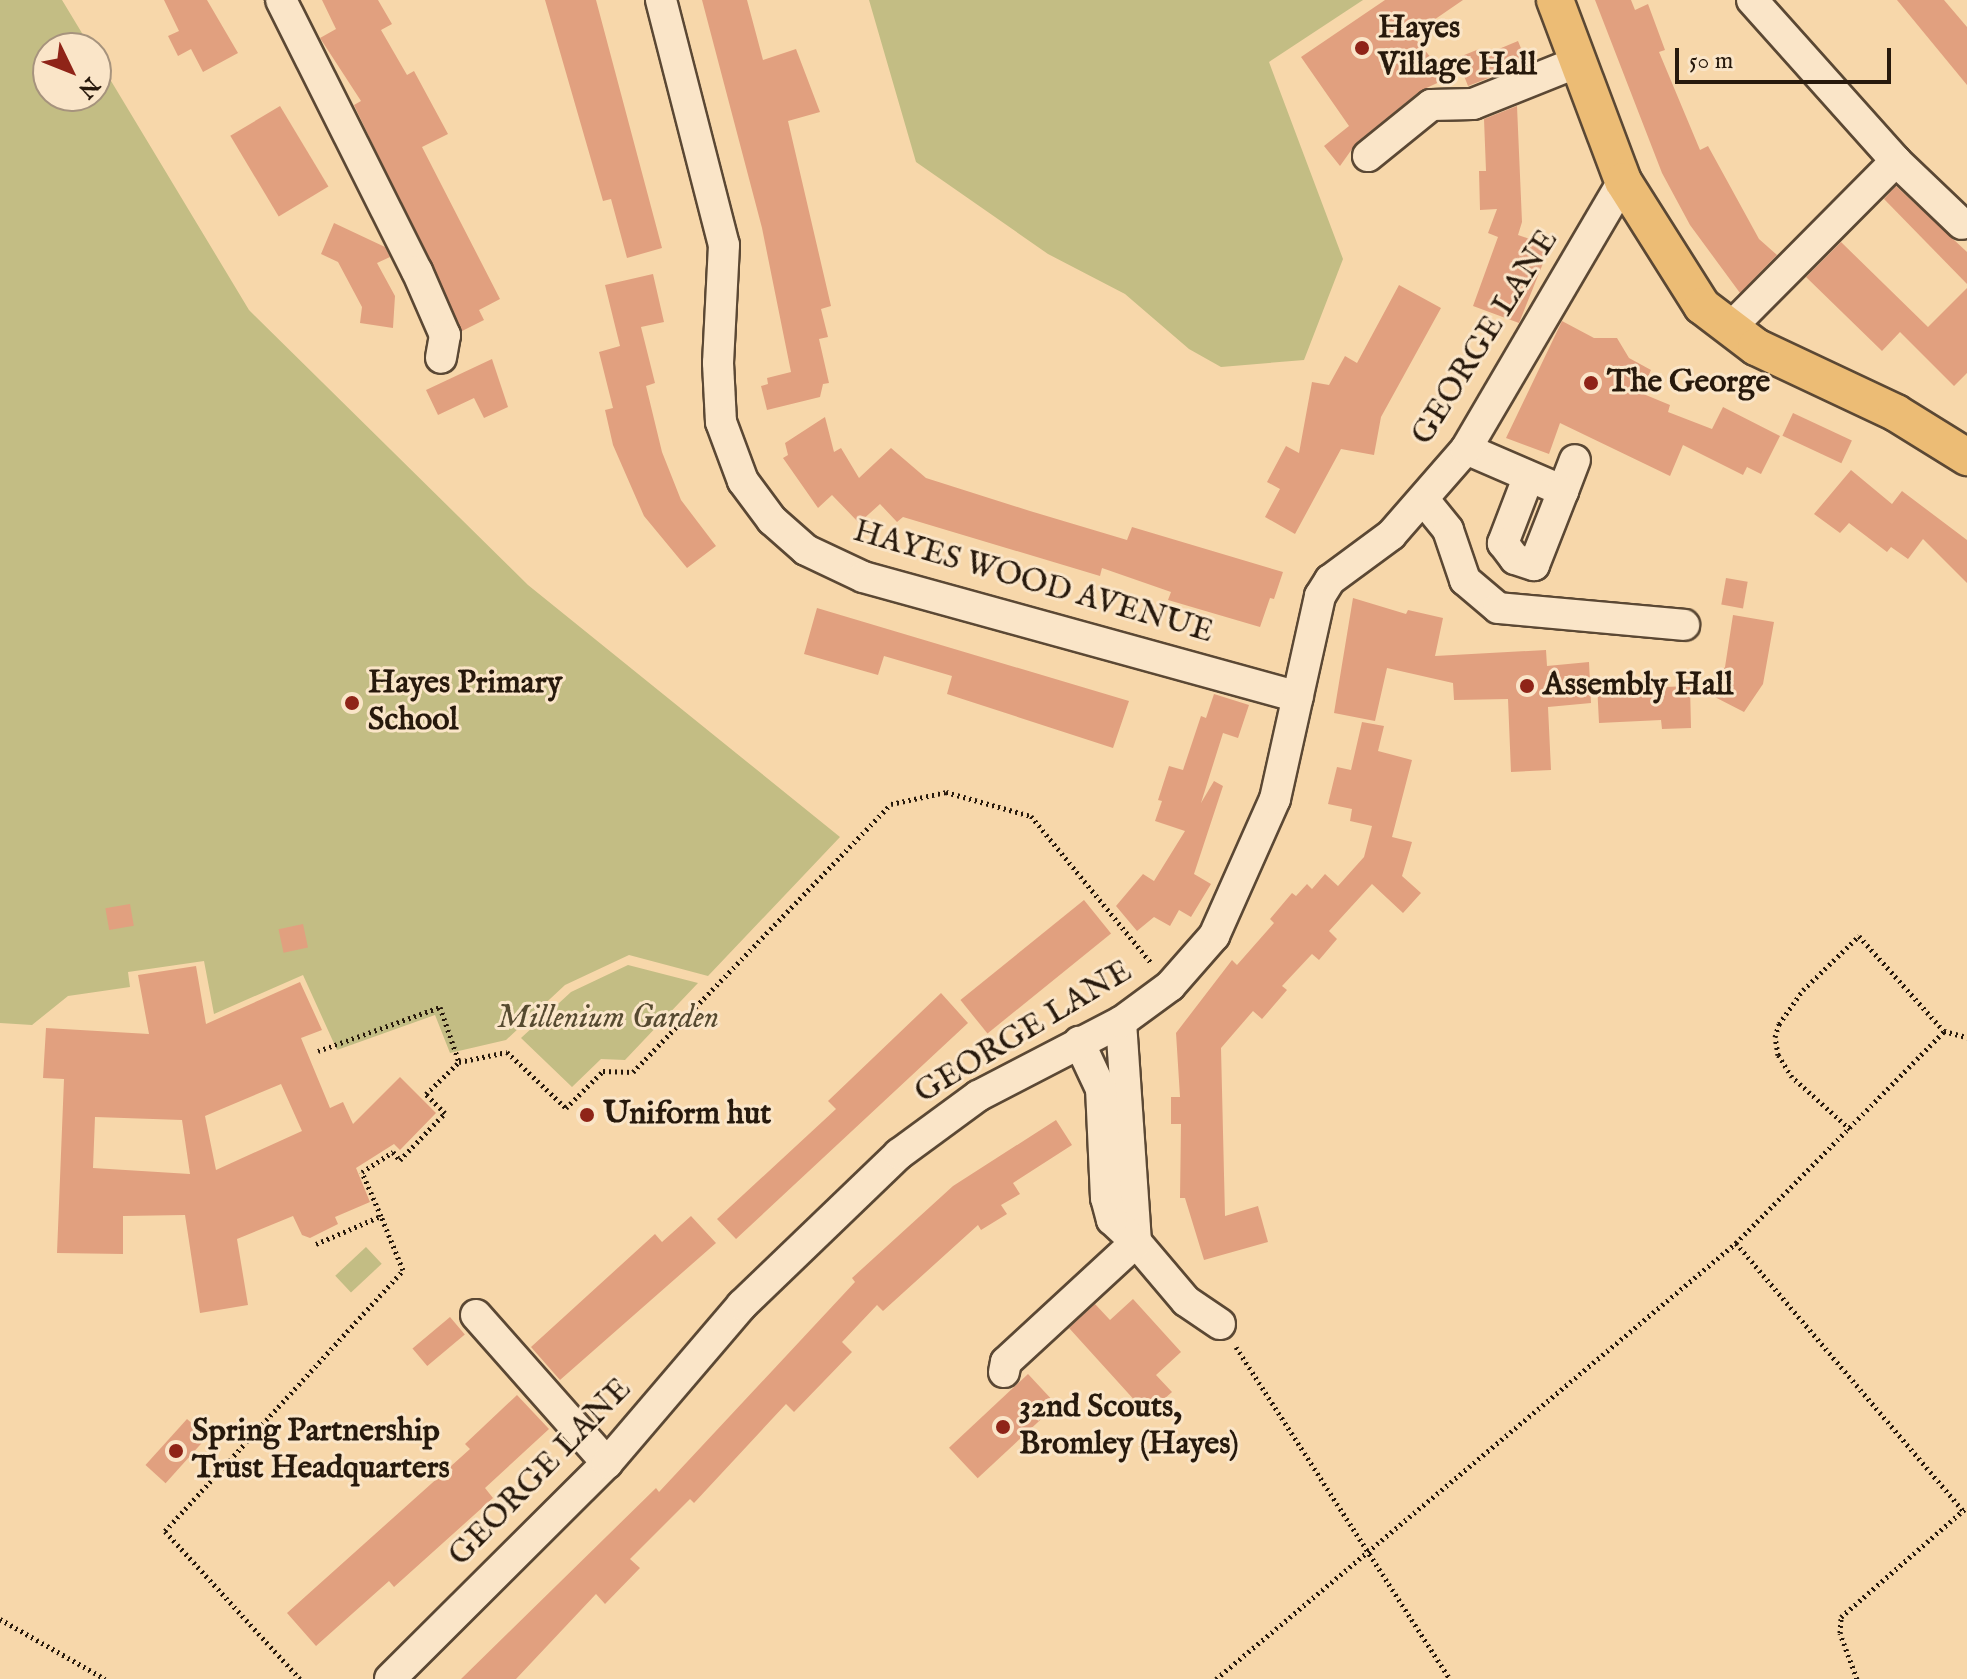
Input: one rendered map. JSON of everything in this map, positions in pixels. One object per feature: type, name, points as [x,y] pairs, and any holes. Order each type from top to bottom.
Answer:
[{"type":"main road","points":[[1555,0],[1623,181],[1702,306],[1729,329],[1798,369],[1935,433],[1967,457]]},
{"type":"street","points":[[281,0],[417,271],[445,335],[441,358]]},
{"type":"street","name":"HAYES WOOD AVENUE","points":[[661,0],[724,245],[718,363],[721,422],[743,481],[772,520],[806,550],[863,577],[1298,697]]},
{"type":"street","points":[[1752,0],[1896,161],[1962,224]]},
{"type":"street","points":[[1368,156],[1431,105],[1473,104],[1578,62]]},
{"type":"street","points":[[1729,329],[1896,161]]},
{"type":"street","name":"GEORGE LANE","points":[[390,1679],[607,1463],[742,1305],[899,1154],[978,1096],[1121,1022],[1170,986],[1214,936],[1275,799],[1325,588],[1391,535],[1466,449],[1623,181]]},
{"type":"street","points":[[1466,449],[1563,491]]},
{"type":"street","points":[[1528,478],[1503,543],[1515,559],[1534,565],[1575,460]]},
{"type":"street","points":[[1424,500],[1448,530],[1465,580],[1498,608],[1684,625]]},
{"type":"street","points":[[1121,1022],[1136,1242]]},
{"type":"street","points":[[1079,1042],[1101,1089],[1109,1209],[1125,1235],[1136,1242],[1186,1301],[1220,1324]]},
{"type":"street","points":[[1004,1372],[1006,1362],[1136,1242]]},
{"type":"street","points":[[476,1315],[607,1463]]},
{"type":"path","points":[[300,1679],[165,1531],[403,1270],[362,1172],[393,1152],[400,1160],[445,1113],[426,1094],[459,1062],[507,1052],[566,1108],[603,1071],[633,1072],[891,804],[946,792],[1031,816],[1170,986]]},
{"type":"path","points":[[1850,1129],[1792,1077],[1778,1055],[1775,1037],[1779,1024],[1803,990],[1859,936],[1944,1031],[1967,1037]]},
{"type":"path","points":[[318,1051],[440,1007],[459,1062]]},
{"type":"path","points":[[1216,1679],[1368,1547],[1736,1243],[1944,1031]]},
{"type":"path","points":[[316,1244],[381,1216]]},
{"type":"path","points":[[1736,1243],[1965,1509],[1841,1617],[1840,1633],[1857,1679]]},
{"type":"path","points":[[1220,1324],[1368,1547],[1450,1679]]},
{"type":"path","points":[[0,1619],[105,1679]]},
{"type":"green space","name":"Hayes Primary School","points":[[0,0],[62,0],[81,32],[32,32],[32,112],[112,112],[112,83],[249,310],[528,585],[840,837],[708,976],[629,955],[565,985],[506,1040],[450,1053],[435,1015],[337,1050],[303,975],[214,1014],[204,961],[128,972],[130,987],[68,996],[32,1025],[0,1023]]},
{"type":"green space","points":[[869,0],[1363,0],[1269,62],[1343,259],[1304,360],[1221,367],[1189,349],[1125,294],[1048,254],[916,162]]},
{"type":"green space","name":"Millenium Garden","points":[[628,965],[698,983],[625,1060],[601,1059],[572,1087],[521,1038],[571,992]]},
{"type":"green space","points":[[366,1247],[382,1264],[351,1292],[335,1276]]},
{"type":"building","points":[[164,0],[207,0],[238,53],[203,72],[191,49],[178,56],[168,36],[179,31]]},
{"type":"building","points":[[322,0],[378,0],[392,24],[381,30],[407,75],[414,71],[448,134],[422,147],[500,299],[479,310],[484,320],[462,331],[354,105],[361,101],[320,38],[336,29]]},
{"type":"building","points":[[545,0],[596,0],[662,248],[627,258],[611,199],[603,201]]},
{"type":"building","points":[[702,0],[747,0],[763,60],[796,49],[820,112],[788,121],[831,306],[821,309],[828,337],[819,339],[829,383],[823,384],[820,397],[767,410],[761,386],[768,384],[767,378],[791,372],[762,228]]},
{"type":"building","name":"Hayes Village Hall","points":[[1385,0],[1463,0],[1412,35],[1448,78],[1420,91],[1357,142],[1340,166],[1324,146],[1349,126],[1301,57]]},
{"type":"building","points":[[1595,0],[1631,0],[1635,10],[1648,4],[1665,50],[1659,52],[1700,150],[1708,146],[1759,239],[1777,255],[1740,293],[1690,225],[1662,173]]},
{"type":"building","points":[[1897,0],[1944,0],[1967,27],[1967,85]]},
{"type":"building","points":[[1518,41],[1527,63],[1468,86],[1457,58],[1479,49],[1482,56]]},
{"type":"building","points":[[280,106],[328,187],[279,216],[230,136]]},
{"type":"building","points":[[1517,106],[1522,222],[1518,235],[1550,246],[1519,323],[1473,306],[1498,237],[1488,233],[1497,209],[1480,210],[1479,171],[1486,171],[1484,119]]},
{"type":"building","points":[[1896,186],[1967,252],[1967,284],[1884,199]]},
{"type":"building","points":[[334,223],[385,247],[390,257],[377,263],[395,296],[393,328],[360,323],[362,307],[338,262],[321,254]]},
{"type":"building","points":[[1841,242],[1928,327],[1967,288],[1967,373],[1954,386],[1900,332],[1882,351],[1806,277]]},
{"type":"building","points":[[653,274],[664,322],[641,327],[655,383],[646,386],[662,452],[681,500],[716,546],[687,568],[644,516],[613,445],[605,410],[613,408],[599,352],[620,346],[605,285]]},
{"type":"building","points":[[1399,285],[1441,308],[1381,417],[1374,455],[1341,449],[1295,534],[1265,517],[1280,489],[1267,482],[1286,446],[1299,453],[1312,382],[1329,385],[1345,356],[1357,363]]},
{"type":"building","points":[[1562,321],[1594,338],[1617,338],[1629,358],[1651,370],[1641,393],[1670,405],[1668,412],[1712,429],[1723,407],[1780,436],[1761,474],[1747,467],[1743,475],[1683,445],[1670,476],[1560,423],[1549,454],[1506,438]]},
{"type":"building","points":[[492,359],[508,407],[484,418],[474,398],[438,415],[426,390]]},
{"type":"building","points":[[1793,413],[1852,440],[1841,463],[1782,436]]},
{"type":"building","points":[[825,417],[834,452],[841,448],[859,478],[891,448],[926,478],[1030,511],[1127,540],[1132,527],[1283,572],[1274,599],[1270,598],[1260,627],[1168,600],[1171,592],[1102,568],[1100,576],[903,517],[897,522],[880,504],[859,523],[832,495],[818,508],[783,458],[788,455],[785,443]]},
{"type":"building","points":[[1851,470],[1892,504],[1902,491],[1967,540],[1967,583],[1923,539],[1908,559],[1891,547],[1887,552],[1849,523],[1840,533],[1814,514]]},
{"type":"building","points":[[1726,578],[1748,582],[1743,608],[1721,605]]},
{"type":"building","points":[[1353,598],[1406,614],[1408,610],[1443,618],[1435,656],[1546,650],[1547,666],[1589,662],[1591,703],[1548,707],[1551,770],[1511,772],[1508,699],[1454,700],[1453,683],[1387,668],[1375,721],[1334,713]]},
{"type":"building","points":[[817,608],[1129,701],[1113,748],[947,694],[952,676],[884,656],[878,675],[804,654]]},
{"type":"building","points":[[1733,615],[1774,622],[1763,684],[1744,712],[1707,693],[1725,667]]},
{"type":"building","points":[[1639,682],[1639,688],[1690,686],[1691,728],[1662,729],[1661,720],[1599,723],[1597,684]]},
{"type":"building","points":[[1214,694],[1249,705],[1238,738],[1223,733],[1201,803],[1214,781],[1223,786],[1194,874],[1211,884],[1191,917],[1179,910],[1170,926],[1154,917],[1137,931],[1116,906],[1143,874],[1154,881],[1185,831],[1155,821],[1162,801],[1158,800],[1169,766],[1183,770],[1201,716],[1206,718]]},
{"type":"building","points":[[1362,722],[1384,726],[1378,751],[1412,760],[1392,837],[1412,842],[1402,876],[1421,893],[1403,913],[1372,884],[1329,931],[1337,939],[1319,960],[1312,954],[1282,986],[1287,990],[1262,1019],[1253,1011],[1221,1048],[1225,1216],[1258,1206],[1268,1242],[1204,1260],[1185,1198],[1180,1198],[1181,1124],[1171,1124],[1171,1097],[1180,1097],[1176,1033],[1232,960],[1237,965],[1274,923],[1270,919],[1292,893],[1296,896],[1307,884],[1312,889],[1325,874],[1338,886],[1364,857],[1372,826],[1350,821],[1352,809],[1328,804],[1337,767],[1351,770]]},
{"type":"building","points":[[1084,900],[1111,933],[987,1033],[960,1000]]},
{"type":"building","points":[[130,904],[134,926],[109,930],[105,908]]},
{"type":"building","points":[[303,924],[308,947],[284,953],[279,929]]},
{"type":"building","points":[[196,966],[206,1024],[300,982],[322,1030],[301,1038],[330,1108],[343,1102],[353,1124],[400,1077],[436,1113],[400,1150],[394,1144],[356,1168],[370,1202],[335,1217],[338,1224],[310,1238],[302,1235],[293,1216],[237,1239],[248,1305],[200,1313],[185,1215],[123,1216],[123,1254],[57,1253],[64,1079],[43,1078],[46,1028],[149,1034],[138,975]],"holes":[[[281,1084],[302,1131],[216,1170],[205,1116]],[[95,1117],[182,1120],[190,1174],[93,1168]]]},
{"type":"building","points":[[941,993],[968,1023],[736,1239],[717,1219],[836,1109],[828,1101]]},
{"type":"building","points":[[1056,1120],[1072,1145],[1013,1183],[1020,1194],[1001,1205],[1007,1214],[981,1230],[978,1225],[883,1311],[877,1305],[842,1342],[852,1352],[794,1412],[786,1404],[694,1503],[690,1499],[630,1559],[640,1568],[605,1604],[596,1594],[516,1679],[461,1679],[656,1488],[659,1492],[855,1282],[852,1278],[953,1186]]},
{"type":"building","points":[[691,1216],[716,1243],[560,1380],[531,1347],[655,1234],[662,1242]]},
{"type":"building","points":[[1133,1299],[1181,1352],[1156,1375],[1172,1392],[1147,1414],[1069,1328],[1095,1304],[1110,1320]]},
{"type":"building","points":[[450,1317],[465,1335],[427,1366],[412,1348]]},
{"type":"building","name":"32nd Scouts, Bromley (Hayes)","points":[[1028,1374],[1057,1405],[978,1478],[949,1448]]},
{"type":"building","points":[[517,1395],[549,1429],[485,1488],[493,1498],[394,1587],[389,1581],[316,1646],[287,1613],[470,1449],[465,1444]]},
{"type":"building","name":"Spring Partnership Trust Headquarters","points":[[187,1419],[207,1437],[166,1483],[146,1465]]},
{"type":"place","name":"Hayes Village Hall","points":[[1362,48]]},
{"type":"place","name":"The George","points":[[1591,383]]},
{"type":"place","name":"Assembly Hall","points":[[1527,686]]},
{"type":"place","name":"Hayes Primary School","points":[[352,703]]},
{"type":"place","name":"Uniform hut","points":[[587,1115]]},
{"type":"place","name":"32nd Scouts, Bromley (Hayes)","points":[[1003,1427]]},
{"type":"place","name":"Spring Partnership Trust Headquarters","points":[[176,1451]]}]
